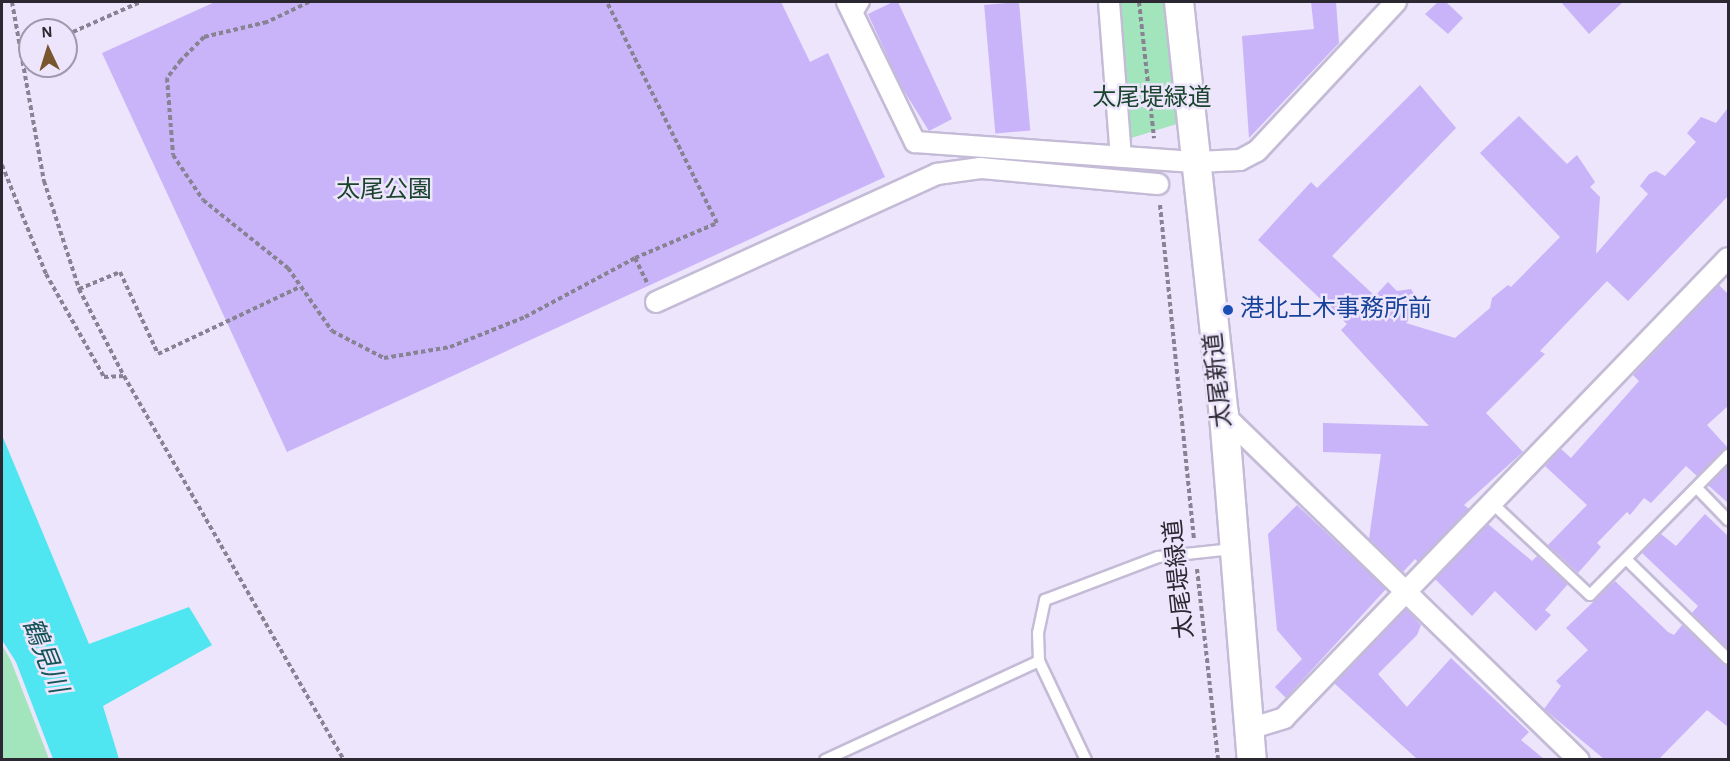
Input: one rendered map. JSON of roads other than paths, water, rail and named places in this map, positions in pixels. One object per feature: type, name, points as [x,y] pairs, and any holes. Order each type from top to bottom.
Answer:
[{"type":"street","points":[[1109,2],[1121,157]]},
{"type":"street","name":"太尾新道","points":[[1179,2],[1224,415],[1233,549],[1252,759]]},
{"type":"street","points":[[855,7],[915,142],[1197,162],[1240,160],[1257,152],[1396,2]]},
{"type":"street","points":[[656,302],[937,174],[981,168],[1158,184]]},
{"type":"street","points":[[1249,729],[1284,718],[1728,258]]},
{"type":"street","points":[[1224,415],[1579,759]]},
{"type":"lane","points":[[1493,504],[1590,595],[1728,455]]},
{"type":"lane","points":[[1696,488],[1728,520]]},
{"type":"lane","points":[[1086,759],[1039,661],[1038,633],[1045,600],[1158,557],[1233,549]]},
{"type":"lane","points":[[1627,560],[1728,659]]},
{"type":"lane","points":[[825,759],[1039,661]]},
{"type":"water","name":"鶴見川","points":[[2,435],[89,644],[189,607],[212,645],[103,706],[119,759],[53,759],[16,662],[2,640]]},
{"type":"place","name":"港北土木事務所前","points":[[1228,310]]},
{"type":"park label","name":"太尾堤緑道","points":[[1152,99]]},
{"type":"park label","name":"太尾公園","points":[[384,191]]}]
